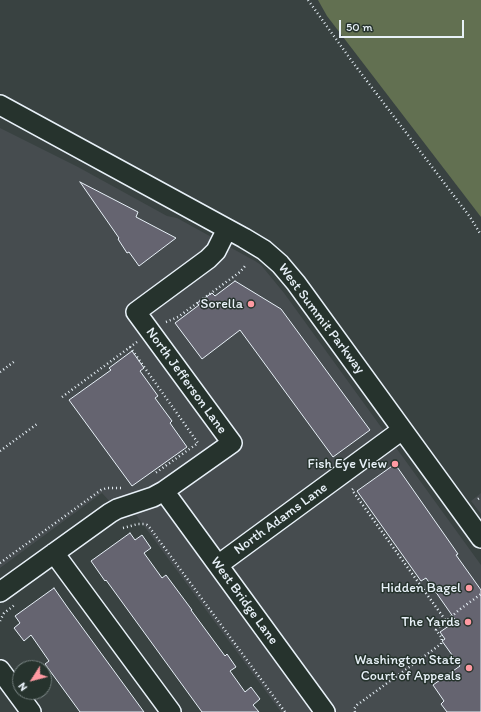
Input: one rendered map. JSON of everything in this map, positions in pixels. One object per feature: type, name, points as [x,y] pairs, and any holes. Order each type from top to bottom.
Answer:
[{"type":"street","name":"West Summit Parkway","points":[[0,105],[264,250],[280,264],[296,283],[481,538]]},
{"type":"street","name":"North Jefferson Lane","points":[[0,592],[101,519],[117,509],[147,499],[164,491],[232,443],[136,312],[208,259],[216,251],[227,229]]},
{"type":"street","name":"North Adams Lane","points":[[218,565],[402,430]]},
{"type":"street","name":"West Bridge Lane","points":[[164,491],[325,712]]},
{"type":"street","points":[[54,553],[171,712]]},
{"type":"street","points":[[0,670],[31,712]]},
{"type":"path","points":[[308,0],[351,60],[470,218],[481,235]]},
{"type":"path","points":[[163,323],[178,318],[240,272],[244,266]]},
{"type":"path","points":[[62,397],[140,339]]},
{"type":"path","points":[[130,347],[198,443],[149,478]]},
{"type":"path","points":[[0,372],[15,361]]},
{"type":"path","points":[[0,451],[36,424]]},
{"type":"path","points":[[358,486],[352,490],[446,622]]},
{"type":"path","points":[[0,564],[101,490],[107,488],[125,488]]},
{"type":"path","points":[[121,529],[144,524],[150,528],[285,712]]},
{"type":"path","points":[[355,712],[354,709],[357,705],[441,644],[442,638],[436,630],[459,610],[481,594]]},
{"type":"path","points":[[0,620],[4,613],[16,604]]},
{"type":"shaded area","points":[[0,128],[78,167],[167,216],[177,218],[261,265],[284,293],[481,565],[481,712],[281,712],[125,500],[113,505],[102,493],[0,568]]},
{"type":"shaded area","points":[[481,493],[481,514],[471,501]]},
{"type":"green space","points":[[318,0],[481,0],[481,217],[327,16]]},
{"type":"building","points":[[80,182],[138,212],[136,217],[176,238],[139,266],[129,252],[127,253],[118,239],[119,238]]},
{"type":"building","points":[[235,281],[281,309],[370,430],[333,457],[240,330],[202,359],[175,323],[199,305],[197,303],[212,293],[215,296]]},
{"type":"building","points":[[132,351],[144,368],[140,371],[158,396],[155,398],[172,421],[170,423],[187,447],[132,486],[69,400],[111,370],[109,368]]},
{"type":"building","points":[[395,464],[458,554],[456,555],[481,590],[481,712],[447,712],[441,704],[444,701],[433,685],[460,666],[442,641],[445,639],[440,632],[456,621],[426,578],[421,581],[357,491]]},
{"type":"building","points":[[130,533],[135,540],[142,535],[151,548],[144,553],[162,578],[166,575],[225,656],[227,654],[236,667],[230,671],[245,692],[251,687],[260,699],[253,705],[259,712],[202,712],[106,580],[105,581],[91,561]]},
{"type":"building","points":[[54,588],[144,712],[80,712],[52,674],[52,660],[48,660],[31,635],[24,641],[14,628],[20,623],[15,616]]},
{"type":"place","name":"Sorella","points":[[251,304]]},
{"type":"place","name":"Fish Eye View","points":[[395,464]]},
{"type":"place","name":"Hidden Bagel","points":[[469,588]]},
{"type":"place","name":"The Yards","points":[[468,622]]},
{"type":"place","name":"Washington State Court of Appeals","points":[[469,668]]}]
